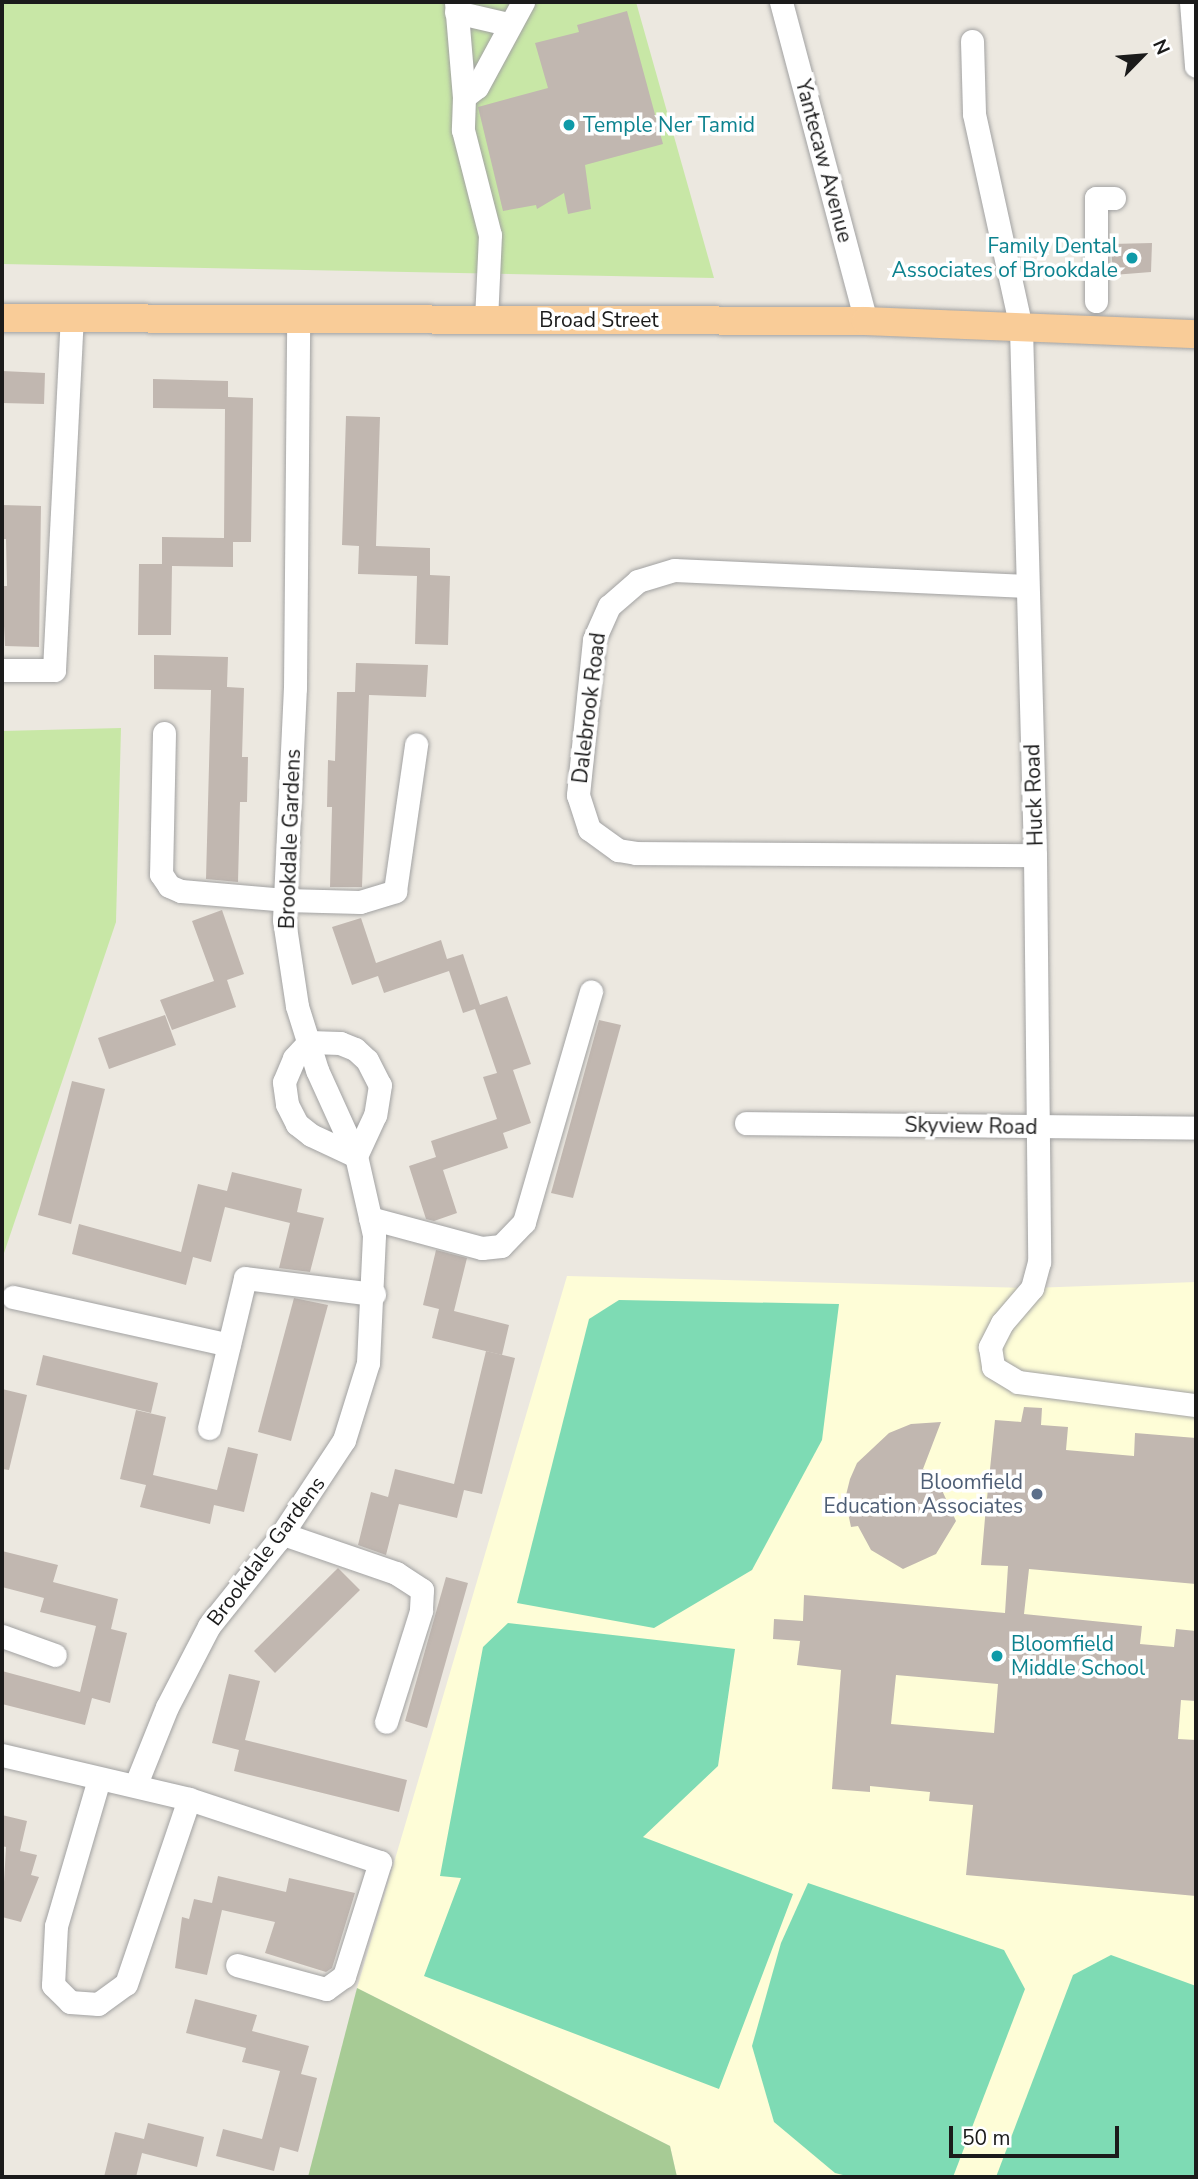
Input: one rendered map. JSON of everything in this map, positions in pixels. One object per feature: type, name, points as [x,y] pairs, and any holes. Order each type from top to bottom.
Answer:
[{"type":"main road","name":"Broad Street","points":[[2,318],[866,321],[1196,334]]},
{"type":"street","points":[[464,97],[477,87],[508,24],[523,2]]},
{"type":"street","name":"Yantecaw Avenue","points":[[781,2],[866,321]]},
{"type":"street","points":[[1191,2],[1196,66]]},
{"type":"street","points":[[486,319],[490,235],[463,130],[464,97],[456,7],[508,24]]},
{"type":"street","name":"Huck Road","points":[[972,41],[974,114],[1021,328],[1035,855],[1039,1262],[1032,1288],[1002,1323],[990,1347],[993,1367],[1018,1382],[1196,1405]]},
{"type":"street","points":[[1096,301],[1096,198],[1114,198]]},
{"type":"street","points":[[2,670],[54,670],[72,318]]},
{"type":"street","name":"Brookdale Gardens","points":[[136,1784],[167,1707],[209,1626],[283,1534],[344,1440],[368,1363],[374,1294],[370,1218],[356,1156],[297,1006],[285,901],[295,688],[298,318]]},
{"type":"street","name":"Dalebrook Road","points":[[1027,586],[674,570],[638,581],[610,606],[594,640],[578,795],[589,830],[618,850],[636,853],[1035,855]]},
{"type":"street","points":[[164,733],[161,874],[169,886],[181,891],[285,901],[360,902],[396,891],[415,745]]},
{"type":"street","points":[[370,1218],[481,1248],[501,1246],[524,1222],[591,992]]},
{"type":"street","points":[[309,1042],[340,1043],[355,1049],[367,1060],[380,1085],[375,1115],[356,1156],[311,1135],[297,1124],[287,1104],[284,1082],[294,1059],[309,1042]]},
{"type":"street","name":"Skyview Road","points":[[746,1123],[1196,1128]]},
{"type":"street","points":[[209,1428],[246,1278],[374,1294]]},
{"type":"street","points":[[13,1297],[229,1345]]},
{"type":"street","points":[[283,1534],[397,1573],[422,1590],[421,1611],[386,1722]]},
{"type":"street","points":[[2,1636],[55,1655]]},
{"type":"street","points":[[2,1755],[99,1779],[136,1784],[189,1799],[380,1862],[344,1976],[326,1989],[237,1965]]},
{"type":"street","points":[[99,1779],[55,1926],[53,1985],[70,2002],[98,2004],[126,1984],[189,1799]]},
{"type":"shaded area","name":"Bloomfield Middle School","points":[[567,1276],[1032,1288],[1196,1282],[1196,2177],[677,2177],[670,2146],[357,1988]]},
{"type":"shaded area","points":[[357,1988],[670,2146],[677,2177],[308,2177]]},
{"type":"green space","points":[[2,2],[636,2],[714,278],[2,264]]},
{"type":"green space","points":[[121,728],[116,922],[2,1259],[2,731]]},
{"type":"green space","points":[[619,1300],[839,1304],[822,1440],[752,1570],[654,1628],[517,1603],[589,1319]]},
{"type":"green space","points":[[508,1623],[735,1649],[718,1766],[643,1837],[793,1894],[719,2089],[424,1976],[461,1878],[440,1876],[483,1647]]},
{"type":"green space","points":[[808,1883],[1004,1950],[1025,1989],[953,2177],[851,2177],[835,2173],[774,2122],[752,2046],[781,1943]]},
{"type":"green space","points":[[1111,1955],[1196,1986],[1196,2177],[996,2177],[1073,1975]]},
{"type":"building","name":"Temple Ner Tamid","points":[[627,11],[663,144],[585,165],[591,209],[568,214],[564,193],[537,209],[536,205],[503,211],[478,107],[548,88],[535,43],[579,32],[577,25]]},
{"type":"building","name":"Family Dental Associates of Brookdale","points":[[1152,243],[1151,272],[1113,275],[1111,244]]},
{"type":"building","points":[[2,371],[45,373],[44,404],[2,403]]},
{"type":"building","points":[[153,379],[228,381],[228,397],[253,398],[251,542],[233,542],[233,567],[172,566],[171,635],[138,635],[139,564],[162,564],[162,537],[224,538],[225,409],[153,408]]},
{"type":"building","points":[[346,416],[380,417],[376,546],[430,548],[430,575],[450,576],[448,645],[415,644],[417,576],[358,574],[359,546],[342,545]]},
{"type":"building","points":[[2,505],[41,506],[39,647],[5,646],[2,586],[7,586],[6,539],[2,539]]},
{"type":"building","points":[[154,655],[228,657],[227,687],[244,688],[242,757],[248,757],[247,802],[240,802],[238,882],[206,879],[211,690],[154,689]]},
{"type":"building","points":[[356,663],[428,665],[426,697],[369,695],[362,887],[330,887],[332,807],[327,807],[328,760],[335,761],[337,692],[355,692]]},
{"type":"building","points":[[222,910],[244,974],[227,980],[236,1007],[172,1030],[160,1000],[214,981],[192,921]]},
{"type":"building","points":[[361,918],[376,963],[441,940],[447,959],[463,954],[480,1005],[507,996],[531,1064],[513,1070],[531,1123],[503,1133],[508,1148],[443,1170],[457,1213],[434,1221],[426,1219],[409,1166],[436,1157],[431,1141],[497,1119],[483,1077],[497,1073],[475,1009],[463,1013],[449,971],[384,993],[378,976],[352,985],[332,927]]},
{"type":"building","points":[[165,1015],[176,1045],[109,1069],[98,1038]]},
{"type":"building","points":[[599,1020],[621,1025],[573,1198],[551,1193]]},
{"type":"building","points":[[72,1081],[105,1089],[71,1224],[38,1215]]},
{"type":"building","points":[[232,1172],[302,1189],[297,1212],[324,1218],[310,1272],[279,1268],[290,1223],[225,1207],[211,1262],[193,1257],[186,1285],[72,1254],[79,1224],[181,1252],[198,1184],[227,1191]]},
{"type":"building","points":[[436,1250],[467,1258],[454,1311],[509,1325],[502,1355],[432,1338],[439,1309],[423,1305]]},
{"type":"building","points":[[294,1298],[328,1305],[291,1441],[258,1432]]},
{"type":"building","points":[[486,1351],[515,1358],[482,1494],[464,1490],[457,1518],[399,1504],[386,1555],[358,1545],[371,1492],[388,1497],[395,1469],[454,1484]]},
{"type":"building","points":[[43,1355],[158,1383],[151,1413],[36,1385]]},
{"type":"building","points":[[2,1389],[27,1395],[9,1470],[2,1469]]},
{"type":"building","name":"Bloomfield Middle School","points":[[1024,1407],[1042,1408],[1041,1425],[1068,1427],[1066,1450],[1134,1456],[1135,1433],[1196,1438],[1196,1584],[1029,1569],[1024,1614],[1142,1626],[1140,1644],[1174,1647],[1176,1629],[1196,1631],[1196,1701],[1181,1700],[1178,1739],[1196,1740],[1196,1896],[966,1875],[973,1805],[929,1801],[930,1792],[870,1786],[870,1792],[832,1789],[841,1670],[797,1665],[800,1641],[773,1639],[774,1619],[803,1621],[804,1595],[1005,1613],[1008,1566],[981,1565],[995,1420],[1021,1422]],"holes":[[[896,1675],[998,1684],[994,1733],[891,1724]]]},
{"type":"building","points":[[136,1410],[166,1417],[153,1475],[217,1490],[228,1447],[258,1454],[244,1512],[214,1505],[210,1524],[140,1507],[146,1485],[120,1479]]},
{"type":"building","points":[[941,1422],[923,1469],[935,1475],[956,1521],[936,1554],[903,1569],[871,1550],[858,1526],[851,1527],[845,1499],[850,1479],[857,1463],[889,1433],[911,1424]]},
{"type":"building","points":[[2,1551],[58,1565],[53,1582],[118,1599],[111,1629],[127,1633],[110,1703],[92,1698],[85,1725],[2,1704],[2,1671],[80,1692],[96,1626],[40,1612],[44,1598],[2,1587]]},
{"type":"building","points":[[338,1568],[360,1590],[275,1673],[254,1651]]},
{"type":"building","points":[[446,1577],[468,1583],[427,1728],[405,1721]]},
{"type":"building","points":[[229,1674],[260,1681],[245,1740],[407,1780],[399,1812],[234,1771],[239,1750],[212,1743]]},
{"type":"building","points":[[2,1815],[27,1821],[20,1851],[37,1855],[31,1875],[39,1877],[21,1922],[2,1917],[6,1847],[2,1846]]},
{"type":"building","points":[[218,1876],[286,1892],[289,1878],[355,1893],[332,1968],[326,1972],[265,1953],[275,1922],[222,1910],[207,1975],[175,1968],[182,1917],[189,1919],[194,1899],[212,1903]]},
{"type":"building","points":[[195,1999],[257,2015],[252,2031],[309,2046],[301,2074],[317,2078],[298,2152],[280,2147],[274,2171],[216,2156],[223,2129],[262,2139],[280,2071],[242,2062],[246,2048],[186,2033]]},
{"type":"building","points":[[148,2123],[204,2137],[197,2167],[142,2153],[136,2177],[104,2177],[115,2132],[144,2139]]},
{"type":"place","name":"Temple Ner Tamid","points":[[569,125]]},
{"type":"place","name":"Family Dental Associates of Brookdale","points":[[1132,258]]},
{"type":"place","name":"Bloomfield Education Associates","points":[[1037,1494]]},
{"type":"place","name":"Bloomfield Middle School","points":[[997,1656]]}]
